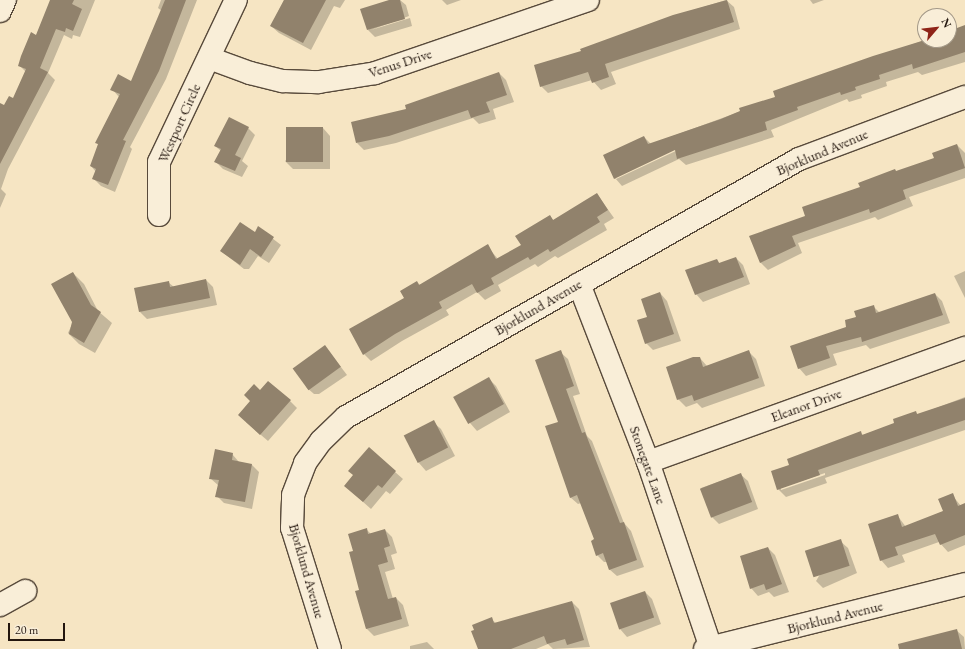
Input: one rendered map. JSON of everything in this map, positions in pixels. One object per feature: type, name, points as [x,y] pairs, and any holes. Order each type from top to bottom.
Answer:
[{"type":"street","points":[[0,11],[5,0]]},
{"type":"street","name":"Westport Circle","points":[[159,215],[160,162],[236,0]]},
{"type":"street","name":"Venus Drive","points":[[209,58],[250,73],[283,81],[319,82],[375,73],[545,7],[588,0]]},
{"type":"street","name":"Bjorklund Avenue","points":[[330,649],[292,528],[293,495],[305,463],[321,441],[346,417],[799,159],[965,97]]},
{"type":"street","name":"Stonegate Lane","points":[[579,284],[648,462],[708,648]]},
{"type":"street","name":"Eleanor Drive","points":[[648,462],[965,348]]},
{"type":"street","name":"Bjorklund Avenue","points":[[708,648],[965,584]]},
{"type":"street","points":[[0,605],[25,591]]},
{"type":"building","points":[[50,0],[74,0],[72,4],[82,9],[73,31],[66,28],[65,32],[56,29],[40,68],[48,72],[0,164],[0,103],[4,105],[9,96],[13,98],[26,69],[18,66],[21,56],[31,32],[36,35]]},
{"type":"building","points":[[165,0],[186,0],[159,71],[123,140],[126,141],[108,185],[92,179],[96,169],[90,166],[98,144],[95,143],[120,94],[110,90],[118,74],[131,81]]},
{"type":"building","points":[[284,0],[326,0],[303,43],[270,26]]},
{"type":"building","points":[[389,0],[400,0],[405,19],[367,30],[360,9]]},
{"type":"building","points":[[727,0],[734,22],[605,64],[609,77],[592,83],[588,72],[540,87],[534,65],[581,51],[580,49],[673,15]]},
{"type":"building","points":[[965,25],[965,52],[913,69],[912,64],[879,75],[880,79],[855,87],[856,90],[841,95],[840,92],[797,107],[798,110],[765,122],[767,130],[677,159],[675,150],[614,179],[603,155],[644,136],[648,144],[721,119],[740,111],[739,108],[775,97],[773,91],[873,56],[917,42],[917,48],[957,48],[957,28]]},
{"type":"building","points":[[499,72],[507,95],[486,102],[490,112],[471,118],[468,110],[389,136],[356,143],[351,122],[406,109],[405,105]]},
{"type":"building","points":[[229,117],[249,127],[235,155],[241,158],[235,171],[214,162],[221,149],[214,146]]},
{"type":"building","points":[[286,127],[323,127],[323,162],[286,162]]},
{"type":"building","points":[[957,144],[965,168],[903,190],[906,199],[870,213],[869,209],[792,236],[796,246],[760,263],[749,236],[805,216],[802,207],[860,187],[858,183],[895,169],[896,171],[934,158],[932,153]]},
{"type":"building","points":[[597,193],[608,210],[597,217],[600,222],[550,252],[548,249],[530,260],[528,257],[491,278],[494,284],[477,293],[472,284],[439,302],[442,308],[395,334],[363,355],[349,329],[404,298],[400,291],[417,281],[419,285],[488,244],[496,259],[521,245],[515,236],[550,215],[553,220]]},
{"type":"building","points":[[240,222],[255,232],[258,226],[274,237],[261,257],[250,249],[240,265],[220,251]]},
{"type":"building","points":[[736,257],[744,277],[695,295],[685,270],[717,259],[719,263]]},
{"type":"building","points":[[73,272],[91,305],[101,312],[84,343],[69,334],[72,322],[51,284]]},
{"type":"building","points":[[206,279],[210,298],[139,312],[134,288],[169,281],[170,287]]},
{"type":"building","points":[[660,292],[674,334],[645,344],[637,320],[647,317],[641,299]]},
{"type":"building","points":[[935,293],[943,315],[862,342],[861,337],[826,346],[830,358],[798,369],[790,346],[846,327],[845,320],[856,317],[854,311],[874,305],[876,313]]},
{"type":"building","points":[[325,345],[341,367],[309,390],[293,369]]},
{"type":"building","points":[[561,350],[574,386],[566,389],[582,433],[585,432],[620,523],[624,522],[637,560],[609,570],[603,553],[596,556],[591,541],[594,539],[577,495],[570,498],[545,426],[558,422],[535,360]]},
{"type":"building","points":[[749,350],[759,378],[694,401],[692,395],[677,400],[666,367],[693,357],[700,357],[703,367]]},
{"type":"building","points":[[489,377],[504,404],[468,424],[453,397]]},
{"type":"building","points":[[268,381],[291,400],[260,435],[238,415],[250,401],[244,395],[254,384],[260,390]]},
{"type":"building","points":[[965,398],[965,420],[818,470],[820,475],[777,490],[771,471],[789,465],[787,459],[861,431],[862,435],[894,423],[893,419],[916,411],[917,414]]},
{"type":"building","points":[[434,420],[448,448],[418,463],[404,435]]},
{"type":"building","points":[[369,447],[396,471],[382,488],[378,485],[363,502],[344,486],[353,475],[348,471]]},
{"type":"building","points":[[215,449],[233,453],[232,460],[252,464],[245,502],[215,497],[219,480],[209,479]]},
{"type":"building","points":[[741,473],[752,502],[711,518],[700,489]]},
{"type":"building","points":[[953,493],[958,506],[965,503],[965,535],[940,545],[935,534],[895,547],[898,555],[880,561],[868,524],[898,514],[902,527],[943,511],[938,499]]},
{"type":"building","points":[[367,528],[368,534],[385,529],[390,546],[384,548],[388,562],[378,565],[388,599],[396,597],[402,619],[366,629],[355,591],[359,590],[349,552],[353,551],[348,534]]},
{"type":"building","points":[[841,539],[850,566],[814,577],[805,551]]},
{"type":"building","points":[[768,547],[782,584],[766,590],[764,584],[750,589],[740,556]]},
{"type":"building","points":[[645,591],[654,617],[619,630],[610,603]]},
{"type":"building","points":[[572,601],[584,640],[567,645],[565,639],[547,644],[544,636],[511,649],[478,649],[471,631],[474,630],[472,625],[492,617],[494,623]]},
{"type":"building","points":[[957,629],[962,649],[899,649],[898,644]]}]
